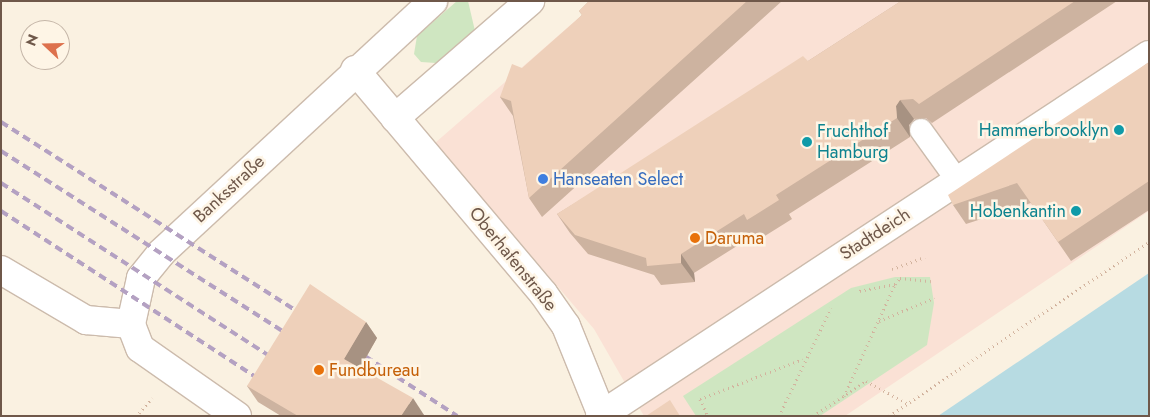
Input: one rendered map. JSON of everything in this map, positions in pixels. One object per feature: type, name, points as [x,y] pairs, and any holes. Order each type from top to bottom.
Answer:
[{"type":"street","name":"Banksstraße","points":[[131,324],[136,289],[148,266],[355,70],[433,1]]},
{"type":"street","points":[[355,70],[395,118],[530,1]]},
{"type":"street","name":"Stadtdeich","points":[[601,415],[1149,54]]},
{"type":"street","name":"Oberhafenstraße","points":[[395,118],[543,293],[566,326],[601,415]]},
{"type":"street","points":[[1,270],[86,320],[131,324],[140,348],[237,416]]},
{"type":"lane","points":[[921,130],[957,180]]},
{"type":"path","points":[[889,416],[1149,242]]},
{"type":"path","points":[[844,396],[895,284],[900,278],[930,281]]},
{"type":"path","points":[[850,295],[895,284]]},
{"type":"path","points":[[878,321],[934,298]]},
{"type":"path","points":[[779,416],[803,359],[835,302]]},
{"type":"path","points":[[700,399],[803,359]]},
{"type":"path","points":[[813,416],[866,380],[908,404]]},
{"type":"shaded area","points":[[598,1],[1149,1],[1149,211],[845,416],[644,416],[594,329],[435,143]]},
{"type":"green space","points":[[457,1],[468,1],[475,31],[436,63],[421,62],[414,54],[417,36]]},
{"type":"green space","points":[[895,277],[930,277],[934,303],[927,345],[820,416],[696,416],[683,396],[851,288]]},
{"type":"water","points":[[1149,273],[1149,416],[938,416]]},
{"type":"building","points":[[589,1],[747,1],[529,198],[511,101],[500,97],[512,64],[522,68],[582,15],[579,11]]},
{"type":"building","points":[[901,1],[1075,1],[919,104],[913,99],[900,100],[896,106],[897,118],[776,195],[779,200],[747,220],[744,214],[681,254],[681,263],[647,266],[646,258],[575,235],[557,214],[803,56],[808,61]]},
{"type":"building","points":[[1149,62],[1149,181],[1058,242],[1017,183],[953,205],[948,195]]},
{"type":"building","points":[[310,284],[366,322],[344,359],[413,398],[401,416],[298,416],[247,386]]},
{"type":"building","points":[[670,400],[680,416],[646,416]]},
{"type":"railway","points":[[1,122],[306,317]]},
{"type":"railway","points":[[1,151],[293,338]]},
{"type":"railway","points":[[1,183],[277,361]]},
{"type":"railway","points":[[1,211],[265,383]]},
{"type":"railway","points":[[354,349],[457,416]]},
{"type":"place","name":"Hammerbrooklyn","points":[[1119,130]]},
{"type":"place","name":"Fruchthof Hamburg","points":[[807,142]]},
{"type":"place","name":"Hanseaten Select","points":[[543,179]]},
{"type":"place","name":"Hobenkantin","points":[[1076,211]]},
{"type":"place","name":"Daruma","points":[[695,238]]},
{"type":"place","name":"Fundbureau","points":[[319,370]]}]
